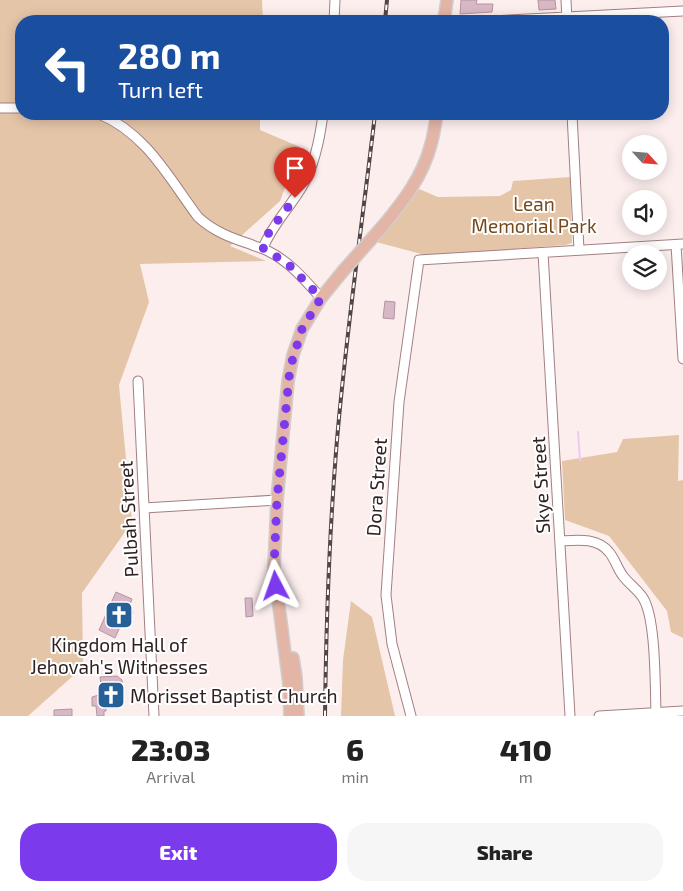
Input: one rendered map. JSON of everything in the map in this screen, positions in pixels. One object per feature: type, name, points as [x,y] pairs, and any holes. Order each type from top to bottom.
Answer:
[{"type":"main road","points":[[445,15],[447,0]]},
{"type":"main road","points":[[451,15],[452,0]]},
{"type":"main road","points":[[290,716],[289,684],[274,568],[277,500],[288,381],[293,355],[302,329],[321,298],[382,227],[415,182],[429,152],[435,120]]},
{"type":"main road","points":[[277,500],[280,575],[296,676],[298,716]]},
{"type":"street","points":[[334,15],[335,0]]},
{"type":"street","points":[[566,0],[567,15]]},
{"type":"street","points":[[619,15],[683,10]]},
{"type":"street","points":[[0,108],[15,108]]},
{"type":"street","points":[[114,120],[148,147],[198,217],[208,226],[225,235],[263,248],[289,265],[321,298]]},
{"type":"street","points":[[263,248],[269,232],[299,192],[309,174],[317,150],[322,120]]},
{"type":"street","points":[[572,120],[579,250]]},
{"type":"street","points":[[543,252],[680,245],[683,360]]},
{"type":"street","name":"Dora Street","points":[[411,716],[392,644],[386,594],[399,402],[419,260],[543,252]]},
{"type":"street","name":"Skye Street","points":[[543,252],[570,716]]},
{"type":"street","name":"Pulbah Street","points":[[138,381],[154,716]]},
{"type":"street","points":[[144,508],[277,500]]},
{"type":"street","points":[[560,541],[584,540],[603,546],[610,553],[625,579],[643,598],[651,622],[656,712]]},
{"type":"street","points":[[600,716],[683,711]]},
{"type":"green space","points":[[0,0],[262,0],[263,15],[15,15],[15,120],[260,120],[260,130],[300,147],[280,201],[230,246],[266,261],[140,264],[149,302],[119,385],[132,522],[82,593],[83,667],[28,716],[0,716]]},
{"type":"green space","name":"Lean Memorial Park","points":[[570,177],[572,243],[429,256],[376,242],[419,189],[438,197],[500,196],[511,190],[513,181]]},
{"type":"green space","points":[[679,435],[678,481],[683,480],[683,638],[671,632],[667,611],[609,536],[565,520],[562,461],[617,452],[623,439]]},
{"type":"green space","points":[[351,601],[372,617],[395,716],[341,716],[343,660]]},
{"type":"building","points":[[461,0],[477,0],[476,4],[493,4],[492,12],[460,14]]},
{"type":"building","points":[[538,0],[555,0],[556,9],[539,10]]},
{"type":"building","points":[[385,301],[395,302],[394,319],[383,318]]},
{"type":"building","name":"Kingdom Hall of Jehovah's Witnesses","points":[[116,592],[132,599],[128,610],[133,612],[129,621],[124,618],[115,638],[99,630]]},
{"type":"building","points":[[245,598],[252,598],[253,616],[246,617]]},
{"type":"building","name":"Morisset Baptist Church","points":[[117,676],[122,680],[123,697],[119,697],[120,708],[106,708],[104,716],[97,716],[96,706],[92,706],[92,697],[102,694],[100,677]]},
{"type":"building","points":[[72,709],[72,716],[54,716],[54,710]]},
{"type":"waterway","points":[[578,432],[580,460]]},
{"type":"railway","points":[[386,15],[387,0]]},
{"type":"railway","points":[[325,716],[328,584],[336,452],[349,325],[374,120]]},
{"type":"place","name":"Kingdom Hall of Jehovah's Witnesses","points":[[119,615]]},
{"type":"place","name":"Morisset Baptist Church","points":[[111,695]]},
{"type":"route","points":[[276,586],[274,568],[277,500],[290,368],[302,329],[321,298],[289,265],[278,256],[263,248],[269,232],[295,198]]}]
